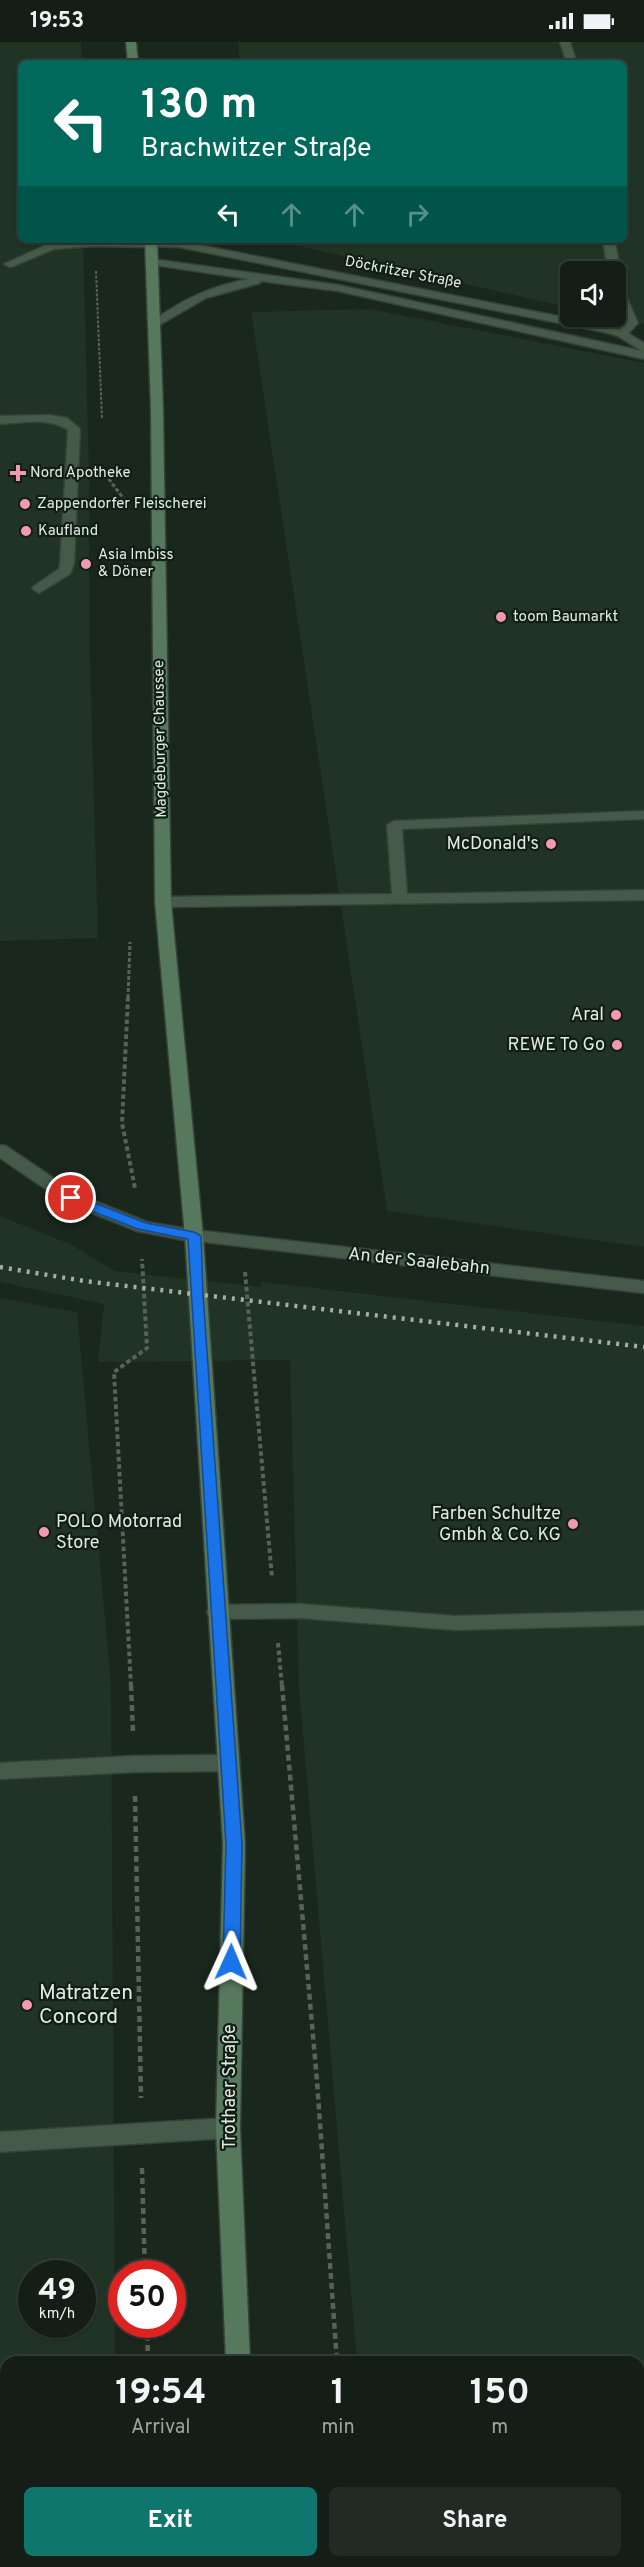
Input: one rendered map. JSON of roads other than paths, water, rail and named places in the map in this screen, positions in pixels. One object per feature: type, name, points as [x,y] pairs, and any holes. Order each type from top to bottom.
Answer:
[{"type":"main road","points":[[131,42],[133,60]]},
{"type":"main road","name":"Magdeburger Chaussee","points":[[151,243],[163,902],[194,1236]]},
{"type":"main road","name":"Trothaer Straße","points":[[194,1236],[234,1844],[228,2128],[238,2356]]},
{"type":"street","points":[[565,42],[571,60]]},
{"type":"street","name":"Döckritzer Straße","points":[[10,264],[52,246],[94,243]]},
{"type":"street","name":"Döckritzer Straße","points":[[165,243],[596,327],[622,334],[644,348]]},
{"type":"street","points":[[609,243],[612,261]]},
{"type":"street","name":"Döckritzer Straße","points":[[153,262],[338,288],[644,355]]},
{"type":"street","name":"Döckritzer Straße","points":[[154,325],[184,302],[225,286],[273,279]]},
{"type":"street","points":[[622,334],[632,323],[626,309]]},
{"type":"street","points":[[0,420],[50,419],[63,421],[74,429],[67,564],[65,571],[39,589]]},
{"type":"street","points":[[399,899],[394,825],[644,815]]},
{"type":"street","points":[[163,902],[644,895]]},
{"type":"street","name":"An der Saalebahn","points":[[0,1150],[71,1198],[143,1227],[242,1243],[644,1287]]},
{"type":"street","points":[[217,1612],[335,1613],[455,1623],[644,1618]]},
{"type":"street","points":[[0,1771],[227,1763]]},
{"type":"street","points":[[0,2142],[228,2128]]},
{"type":"railway","points":[[0,1267],[84,1281],[644,1347]]},
{"type":"place","name":"Nord Apotheke","points":[[18,473]]},
{"type":"place","name":"Zappendorfer Fleischerei","points":[[25,504]]},
{"type":"place","name":"Kaufland","points":[[26,531]]},
{"type":"place","name":"Asia Imbiss & Döner","points":[[86,564]]},
{"type":"place","name":"toom Baumarkt","points":[[501,617]]},
{"type":"place","name":"McDonald's","points":[[551,844]]},
{"type":"place","name":"Aral","points":[[616,1015]]},
{"type":"place","name":"REWE To Go","points":[[617,1045]]},
{"type":"place","name":"Farben Schultze Gmbh & Co. KG","points":[[573,1524]]},
{"type":"place","name":"POLO Motorrad Store","points":[[44,1532]]},
{"type":"place","name":"Matratzen Concord","points":[[27,2005]]}]
